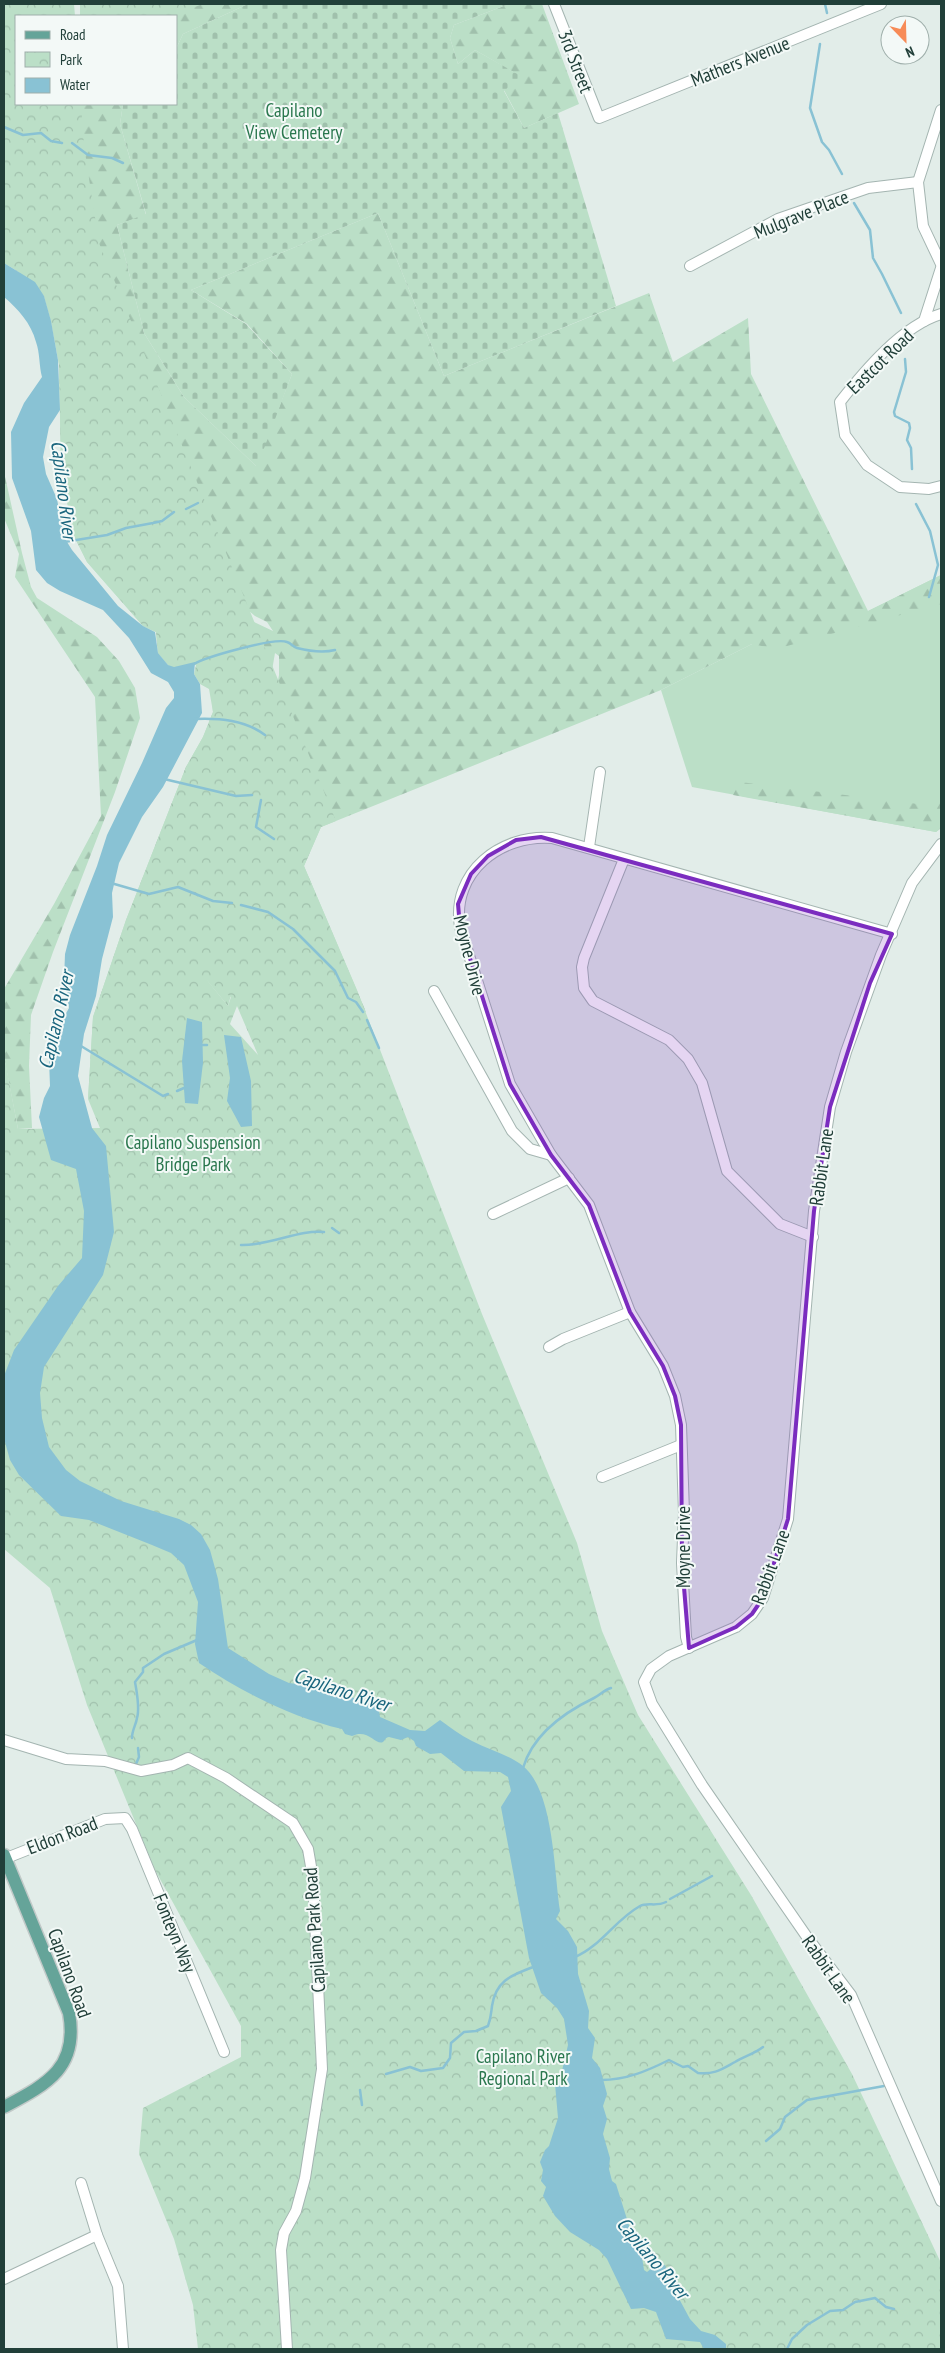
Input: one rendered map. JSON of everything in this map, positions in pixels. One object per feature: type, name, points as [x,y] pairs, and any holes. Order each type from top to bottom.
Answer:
[{"type":"main road","name":"Capilano Road","points":[[4,1857],[66,2005],[72,2029],[69,2050],[58,2072],[38,2089],[4,2106]]},
{"type":"street","name":"3rd Street","points":[[554,4],[599,118]]},
{"type":"street","name":"Mathers Avenue","points":[[599,118],[881,4]]},
{"type":"street","points":[[941,110],[918,182],[923,226],[941,264]]},
{"type":"street","name":"Mulgrave Place","points":[[690,266],[778,218],[868,188],[918,182]]},
{"type":"street","name":"Eastcot Road","points":[[924,321],[941,268]]},
{"type":"street","name":"Eastcot Road","points":[[941,314],[924,321],[908,332],[861,375],[840,402],[845,435],[867,465],[900,487],[929,489],[941,486]]},
{"type":"street","points":[[589,847],[600,772]]},
{"type":"street","name":"Moyne Drive","points":[[689,1648],[686,1637],[682,1563],[684,1513],[681,1425],[670,1384],[656,1353],[630,1312],[589,1205],[551,1155],[510,1084],[462,936],[458,904],[465,884],[488,856],[516,840],[552,838],[892,934]]},
{"type":"street","name":"Rabbit Lane","points":[[941,844],[912,883],[870,983],[830,1107],[814,1211],[788,1519],[762,1598],[752,1614],[736,1627],[669,1656],[651,1669],[645,1677],[646,1692],[702,1785],[806,1937],[851,1995],[941,2201]]},
{"type":"street","points":[[624,859],[584,958],[582,967],[584,988],[593,1000],[669,1040],[688,1058],[702,1083],[727,1171],[780,1224],[813,1237]]},
{"type":"street","name":"Moyne Drive","points":[[434,991],[512,1131],[530,1149],[551,1155]]},
{"type":"street","points":[[493,1214],[569,1178]]},
{"type":"street","points":[[549,1347],[563,1339],[630,1312]]},
{"type":"street","points":[[602,1477],[681,1445]]},
{"type":"street","name":"Capilano Park Road","points":[[4,1740],[66,1759],[105,1761],[141,1770],[173,1765],[188,1758],[215,1771],[286,1817],[298,1829],[304,1842],[313,1878],[322,2069],[305,2178],[296,2211],[284,2233],[280,2250],[287,2349]]},
{"type":"street","name":"Eldon Road","points":[[4,1857],[105,1819],[123,1817]]},
{"type":"street","name":"Fonteyn Way","points":[[123,1817],[132,1828],[224,2052]]},
{"type":"street","points":[[81,2183],[97,2235],[118,2286],[124,2349]]},
{"type":"street","points":[[4,2279],[97,2235]]},
{"type":"highlighted area","points":[[541,837],[892,934],[870,983],[830,1107],[814,1211],[788,1519],[763,1598],[752,1614],[736,1627],[689,1648],[682,1563],[681,1425],[675,1396],[663,1366],[630,1312],[589,1205],[551,1155],[510,1084],[460,927],[458,904],[471,874],[488,856],[516,840]]},
{"type":"green space","name":"Capilano River Regional Park","points":[[4,4],[74,4],[75,15],[15,15],[15,105],[81,105],[84,146],[99,243],[336,821],[321,827],[304,866],[357,990],[482,1314],[577,1543],[602,1631],[638,1715],[751,1895],[852,2074],[941,2263],[941,2349],[198,2349],[193,2305],[174,2239],[139,2154],[143,2108],[241,2057],[241,2026],[155,1870],[87,1705],[50,1588],[4,1549],[4,1055],[18,1129],[100,1128],[88,1099],[93,1017],[126,920],[186,767],[203,737],[213,712],[209,689],[200,684],[194,674],[196,665],[174,668],[168,665],[158,653],[156,632],[143,626],[87,562],[73,534],[61,468],[59,364],[51,321],[44,296],[13,267],[4,263]],"holes":[[[207,980],[231,997],[228,1006]],[[237,1006],[258,1055],[230,1024]]]},
{"type":"green space","points":[[10,4],[56,4],[56,15],[15,15],[15,105],[61,105],[65,173],[75,223],[95,278],[112,312],[120,353],[154,444],[155,468],[158,478],[182,521],[198,556],[230,604],[254,622],[273,631],[267,622],[255,616],[237,601],[226,586],[205,554],[187,513],[166,477],[159,439],[142,397],[124,341],[118,311],[96,266],[83,225],[72,161],[69,105],[123,105],[120,124],[146,215],[117,225],[144,333],[184,397],[256,466],[292,374],[247,324],[191,290],[378,213],[444,376],[649,293],[673,362],[748,318],[751,374],[868,611],[941,575],[941,604],[776,649],[752,644],[661,690],[321,827],[304,866],[366,1012],[332,1029],[310,1056],[304,1058],[297,1057],[290,1052],[250,995],[236,959],[232,931],[232,923],[241,906],[238,883],[239,869],[255,835],[265,780],[278,727],[275,696],[279,675],[279,656],[275,653],[267,700],[261,701],[262,707],[272,724],[257,782],[252,825],[231,874],[234,905],[228,915],[224,928],[233,988],[228,1006],[205,978],[142,1000],[88,1099],[93,1017],[126,920],[186,767],[203,737],[213,712],[209,670],[201,660],[174,668],[168,665],[158,653],[156,632],[143,626],[87,562],[73,534],[61,468],[59,364],[51,321],[44,296],[35,282],[4,263],[4,10]]},
{"type":"green space","points":[[80,4],[203,4],[173,15],[80,15]]},
{"type":"green space","points":[[170,4],[248,4],[183,34],[178,45],[178,15],[164,15]]},
{"type":"green space","name":"Capilano View Cemetery","points":[[248,4],[509,4],[454,25],[450,38],[458,64],[475,50],[521,76],[504,91],[524,128],[558,113],[616,306],[444,376],[378,213],[191,290],[246,324],[292,374],[257,467],[184,397],[144,333],[117,225],[146,214],[120,124],[123,105],[178,105],[178,45],[183,34]]},
{"type":"green space","points":[[509,4],[542,4],[579,104],[524,128],[504,90],[520,76],[475,50],[458,64],[450,38],[454,25]]},
{"type":"green space","points":[[4,472],[22,553],[31,587],[37,598],[97,637],[119,661],[135,688],[140,718],[115,792],[53,952],[31,1015],[29,1066],[32,1128],[18,1129],[4,1057],[4,989],[54,904],[101,816],[95,697],[15,577],[19,554],[4,518]]},
{"type":"green space","points":[[941,575],[941,828],[936,832],[692,787],[661,690],[752,644],[868,611]]},
{"type":"green space","points":[[740,782],[918,804],[941,796],[941,828],[936,832],[733,795]]},
{"type":"water","points":[[4,263],[35,282],[44,296],[51,321],[58,360],[60,410],[49,427],[43,457],[46,474],[57,499],[64,537],[72,550],[118,606],[143,626],[155,632],[158,653],[168,665],[174,667],[195,662],[194,674],[200,684],[202,713],[163,787],[142,817],[119,863],[112,893],[113,917],[102,959],[96,996],[84,1034],[78,1076],[92,1128],[106,1146],[114,1232],[103,1275],[44,1367],[40,1393],[42,1418],[49,1447],[66,1470],[80,1481],[121,1501],[179,1519],[191,1525],[201,1534],[210,1550],[218,1579],[228,1648],[269,1674],[289,1683],[313,1686],[378,1705],[380,1717],[410,1730],[425,1731],[440,1720],[468,1739],[517,1762],[533,1778],[541,1794],[551,1834],[560,1911],[556,1919],[568,1931],[577,1947],[578,1974],[589,2011],[588,2028],[595,2038],[592,2058],[600,2068],[607,2094],[603,2106],[607,2119],[603,2134],[610,2158],[609,2169],[612,2181],[616,2184],[631,2232],[641,2251],[644,2270],[647,2272],[652,2268],[665,2265],[670,2282],[690,2319],[701,2331],[715,2335],[726,2344],[726,2349],[704,2349],[700,2342],[666,2339],[656,2312],[644,2308],[631,2309],[607,2259],[599,2250],[570,2232],[555,2216],[543,2196],[546,2187],[541,2181],[543,2170],[540,2162],[545,2150],[549,2146],[558,2118],[555,2084],[562,2071],[568,2045],[564,2019],[557,2008],[541,1993],[529,1958],[501,1807],[511,1791],[508,1777],[500,1772],[464,1771],[441,1753],[430,1754],[416,1746],[414,1741],[408,1737],[401,1740],[388,1737],[380,1743],[367,1735],[358,1734],[352,1736],[345,1734],[342,1729],[304,1718],[268,1702],[215,1674],[199,1663],[195,1644],[198,1602],[184,1565],[171,1553],[152,1545],[89,1520],[61,1516],[19,1475],[10,1460],[5,1442],[4,1376],[14,1350],[58,1286],[82,1258],[84,1211],[76,1169],[51,1160],[39,1117],[44,1098],[50,1086],[48,1033],[55,1021],[64,1017],[69,1008],[64,980],[65,954],[70,935],[107,835],[166,708],[174,698],[174,692],[168,682],[151,673],[129,638],[103,610],[60,591],[47,583],[36,570],[31,531],[12,478],[11,432],[24,403],[42,377],[34,335],[19,312],[4,297]]},
{"type":"water","points":[[187,1018],[202,1022],[203,1063],[198,1104],[185,1103],[182,1061]]},
{"type":"water","points":[[224,1035],[241,1037],[251,1081],[252,1126],[241,1127],[227,1101],[230,1078]]},
{"type":"waterway","points":[[825,4],[827,13]]},
{"type":"waterway","points":[[820,44],[810,108],[822,142],[829,150],[842,174]]},
{"type":"waterway","points":[[4,127],[23,135],[41,133],[51,141],[62,143]]},
{"type":"waterway","points":[[72,143],[88,155],[112,158],[123,163]]},
{"type":"waterway","points":[[854,203],[870,230],[873,258],[901,313]]},
{"type":"waterway","points":[[905,359],[906,372],[894,412],[895,416],[909,423],[910,428],[907,440],[911,448],[912,469]]},
{"type":"waterway","points":[[186,509],[198,503]]},
{"type":"waterway","points":[[916,504],[930,531],[938,565],[929,597]]},
{"type":"waterway","name":"Capilano River","points":[[64,542],[107,535],[126,528],[162,521],[174,512]]},
{"type":"waterway","points":[[194,664],[212,657],[269,642],[287,642],[306,650],[335,650]]},
{"type":"waterway","points":[[195,719],[214,719],[241,723],[265,735]]},
{"type":"waterway","points":[[164,779],[236,796],[252,795]]},
{"type":"waterway","points":[[261,800],[256,827],[274,839]]},
{"type":"waterway","points":[[111,883],[149,894],[178,887],[213,901],[232,903]]},
{"type":"waterway","points":[[241,905],[268,912],[293,929],[335,971],[348,998],[356,1002],[363,1012]]},
{"type":"waterway","points":[[367,1020],[379,1048]]},
{"type":"waterway","points":[[81,1046],[163,1096],[168,1094]]},
{"type":"waterway","points":[[177,1091],[184,1088]]},
{"type":"waterway","points":[[332,1228],[339,1233]]},
{"type":"waterway","points":[[241,1245],[252,1245],[305,1233],[324,1232]]},
{"type":"waterway","points":[[132,1738],[138,1710],[135,1682],[143,1672],[143,1668],[164,1654],[197,1640]]},
{"type":"waterway","points":[[523,1768],[534,1745],[551,1725],[572,1710],[611,1688]]},
{"type":"waterway","points":[[136,1764],[139,1757],[138,1748]]},
{"type":"waterway","points":[[670,1899],[712,1876]]},
{"type":"waterway","points":[[575,1957],[593,1946],[623,1918],[640,1906],[666,1902]]},
{"type":"waterway","points":[[386,2074],[410,2067],[421,2071],[443,2068],[450,2058],[451,2043],[464,2032],[476,2031],[488,2026],[494,1997],[501,1984],[512,1976],[533,1967]]},
{"type":"waterway","points":[[601,2080],[610,2080],[636,2074],[669,2060],[683,2067],[688,2066],[698,2073],[713,2072],[763,2047]]},
{"type":"waterway","points":[[766,2141],[780,2129],[785,2117],[807,2100],[884,2086]]},
{"type":"waterway","points":[[360,2090],[362,2105]]},
{"type":"waterway","points":[[787,2349],[792,2339],[807,2325],[830,2311],[843,2310],[855,2302],[875,2298],[886,2307],[894,2309]]},
{"type":"park label","name":"Capilano Suspension Bridge Park","points":[[193,1153]]}]
